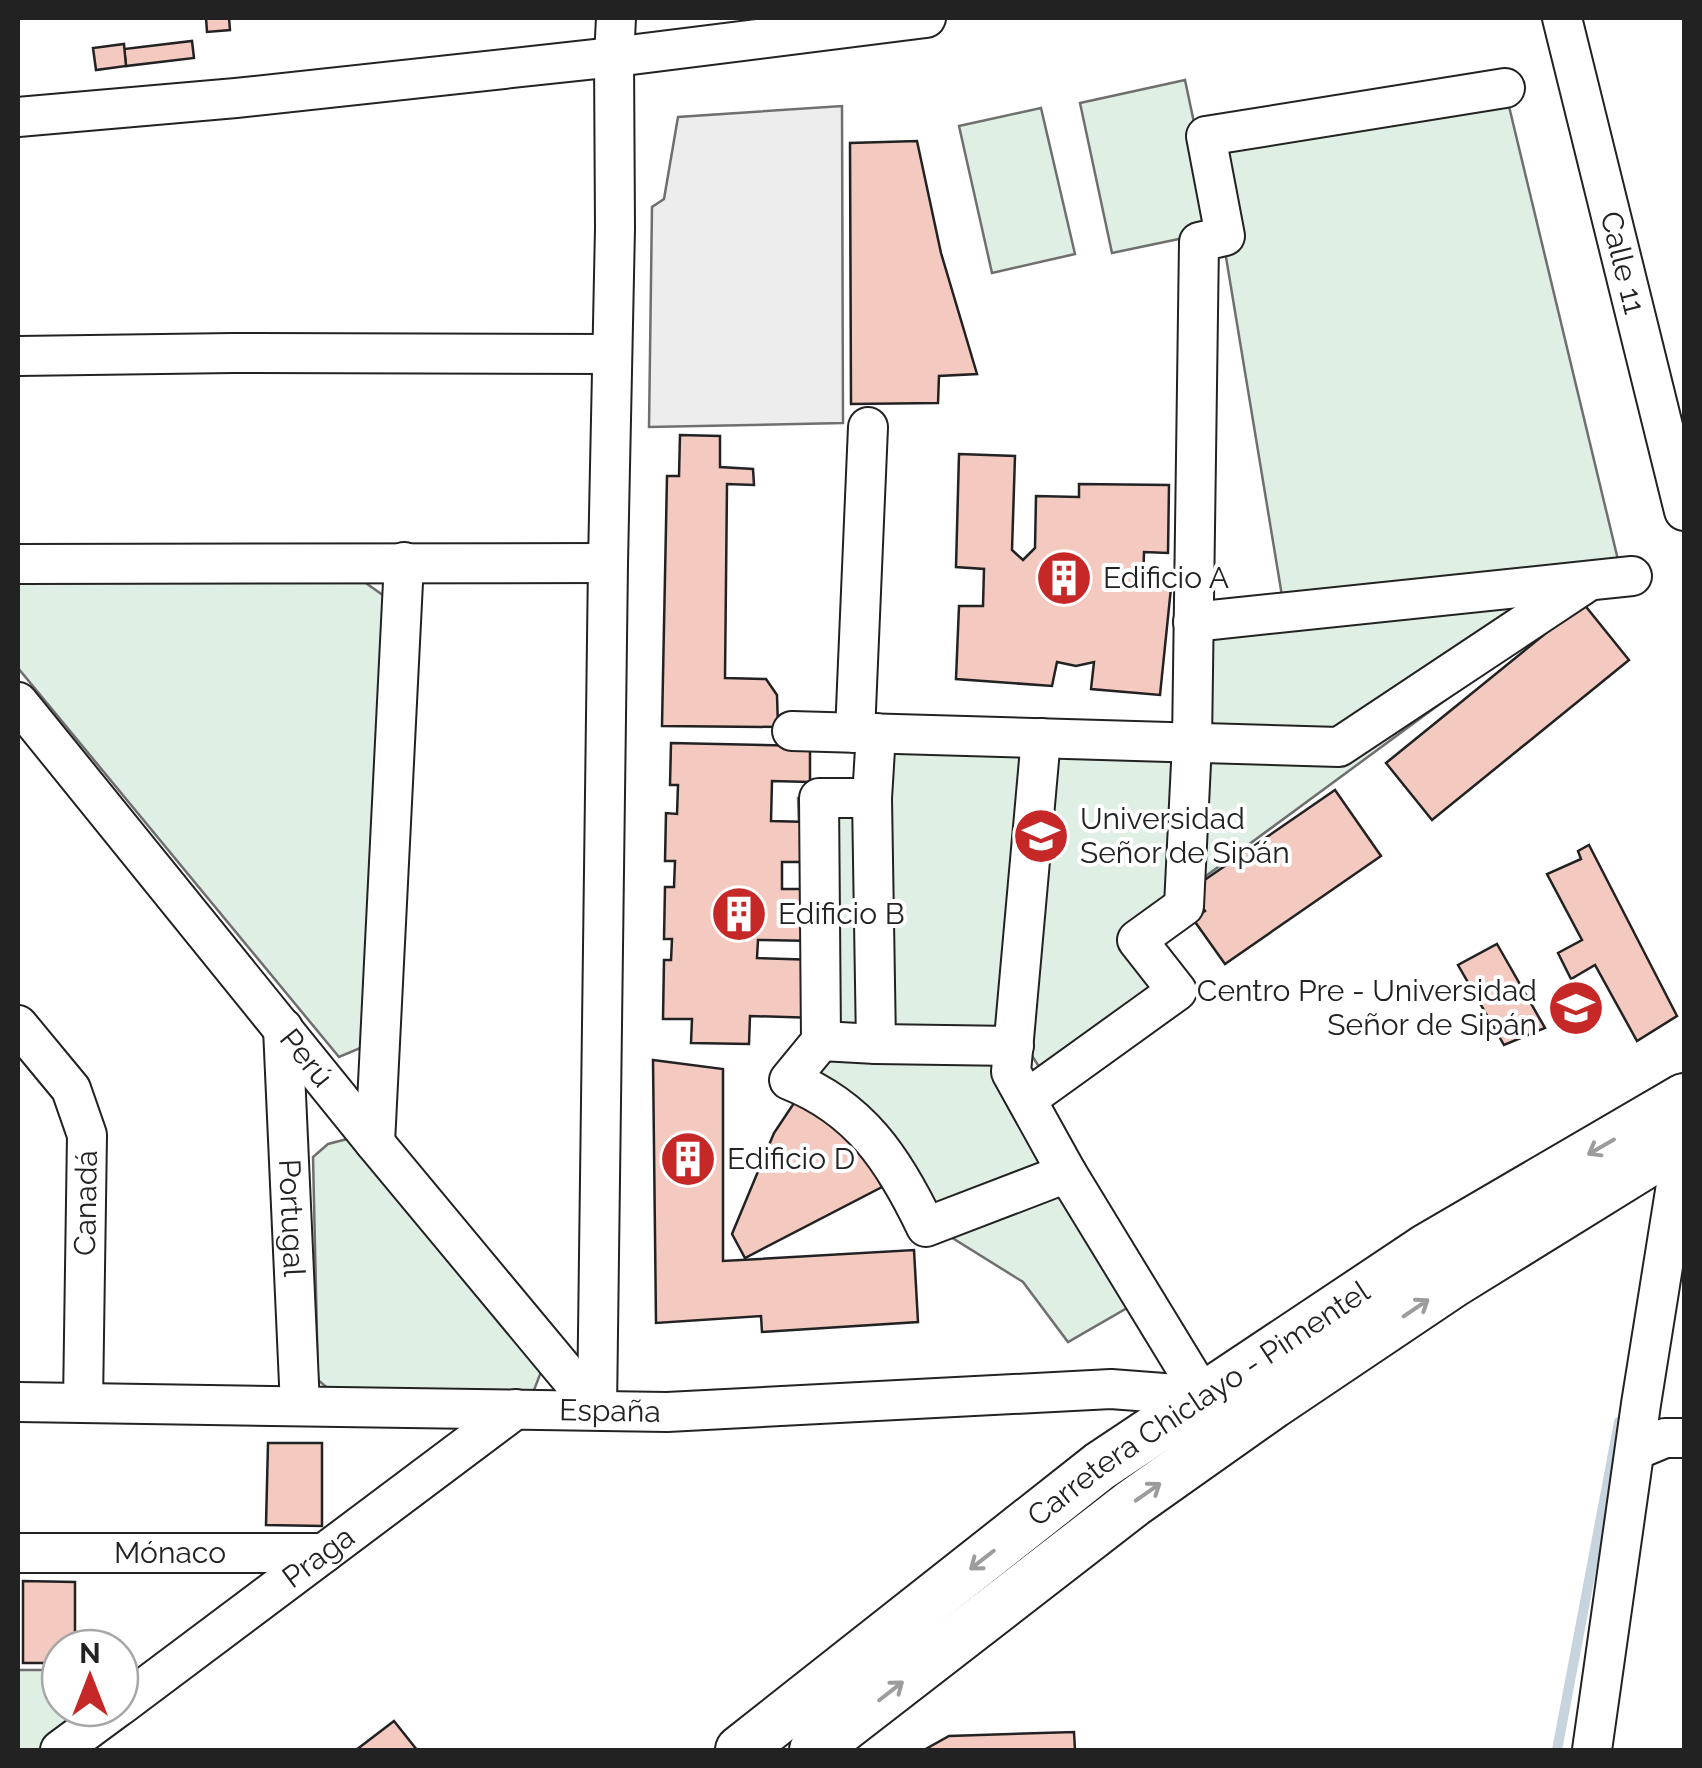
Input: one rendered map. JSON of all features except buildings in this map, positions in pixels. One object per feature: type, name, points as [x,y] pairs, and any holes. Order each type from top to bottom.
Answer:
[{"type":"main road","name":"Carretera Chiclayo - Pimentel","points":[[740,1750],[1100,1466],[1427,1248],[1684,1098]]},
{"type":"main road","name":"Carretera Chiclayo - Pimentel","points":[[814,1750],[1132,1503],[1452,1283],[1684,1140]]},
{"type":"street","points":[[598,1410],[616,18]]},
{"type":"street","points":[[18,117],[614,57],[926,18]]},
{"type":"street","name":"Calle 11","points":[[1562,18],[1684,510]]},
{"type":"street","points":[[1026,1099],[1176,992],[1137,940],[1184,906],[1192,743],[1199,242],[1226,236],[1206,136],[1505,88]]},
{"type":"street","points":[[18,356],[612,354]]},
{"type":"street","points":[[868,427],[866,733],[872,798],[876,1044]]},
{"type":"street","points":[[375,1142],[404,562]]},
{"type":"street","points":[[18,564],[608,563]]},
{"type":"street","points":[[1193,622],[1632,576]]},
{"type":"street","points":[[792,730],[1339,747],[1590,580]]},
{"type":"street","name":"Perú","points":[[18,702],[598,1410]]},
{"type":"street","points":[[1041,738],[1011,1072],[1067,1173],[1203,1396]]},
{"type":"street","points":[[872,798],[819,798],[821,1041],[788,1080],[843,1110],[868,1133],[906,1184],[926,1227],[1067,1173]]},
{"type":"street","points":[[822,938],[875,936]]},
{"type":"street","name":"Canadá","points":[[18,1025],[72,1089],[87,1136],[84,1403]]},
{"type":"street","name":"Portugal","points":[[283,1028],[300,1406]]},
{"type":"street","points":[[821,1041],[1014,1046]]},
{"type":"street","points":[[1592,1750],[1684,1140]]},
{"type":"street","name":"España","points":[[18,1402],[668,1412],[1111,1389],[1203,1396]]},
{"type":"street","name":"Praga","points":[[140,1691],[516,1409]]},
{"type":"street","points":[[1638,1430],[1666,1438],[1684,1438]]},
{"type":"street","name":"Mónaco","points":[[18,1552],[324,1553]]},
{"type":"street","name":"Praga","points":[[60,1750],[90,1728]]},
{"type":"green space","points":[[1185,80],[1217,231],[1112,253],[1080,103]]},
{"type":"green space","points":[[1507,98],[1619,564],[1283,602],[1206,136]]},
{"type":"green space","points":[[1041,108],[1075,254],[992,273],[959,126]]},
{"type":"green space","points":[[18,580],[363,581],[384,596],[370,1044],[339,1057],[18,668]]},
{"type":"green space","points":[[1548,594],[1569,609],[1123,937],[1161,991],[1046,1078],[1021,1038],[807,1036],[798,798],[887,798],[889,744],[1199,757],[1203,629]]},
{"type":"green space","points":[[1016,1050],[1153,1293],[1068,1342],[1023,1282],[938,1229],[803,1073],[804,1051]]},
{"type":"green space","points":[[355,1137],[541,1372],[534,1390],[520,1400],[331,1391],[318,1380],[313,1157],[328,1144]]},
{"type":"green space","points":[[18,1670],[40,1670],[40,1728],[69,1728],[40,1750],[18,1750]]},
{"type":"shaded area","points":[[842,106],[843,423],[649,427],[652,207],[664,199],[678,117]]},
{"type":"waterway","points":[[1557,1750],[1619,1422],[1629,1422]]},
{"type":"place","name":"Edificio A","points":[[1064,578]]},
{"type":"place","name":"Universidad Señor de Sipán","points":[[1041,836]]},
{"type":"place","name":"Edificio B","points":[[739,914]]},
{"type":"place","name":"Centro Pre - Universidad Señor de Sipán","points":[[1576,1008]]},
{"type":"place","name":"Edificio D","points":[[688,1159]]}]
